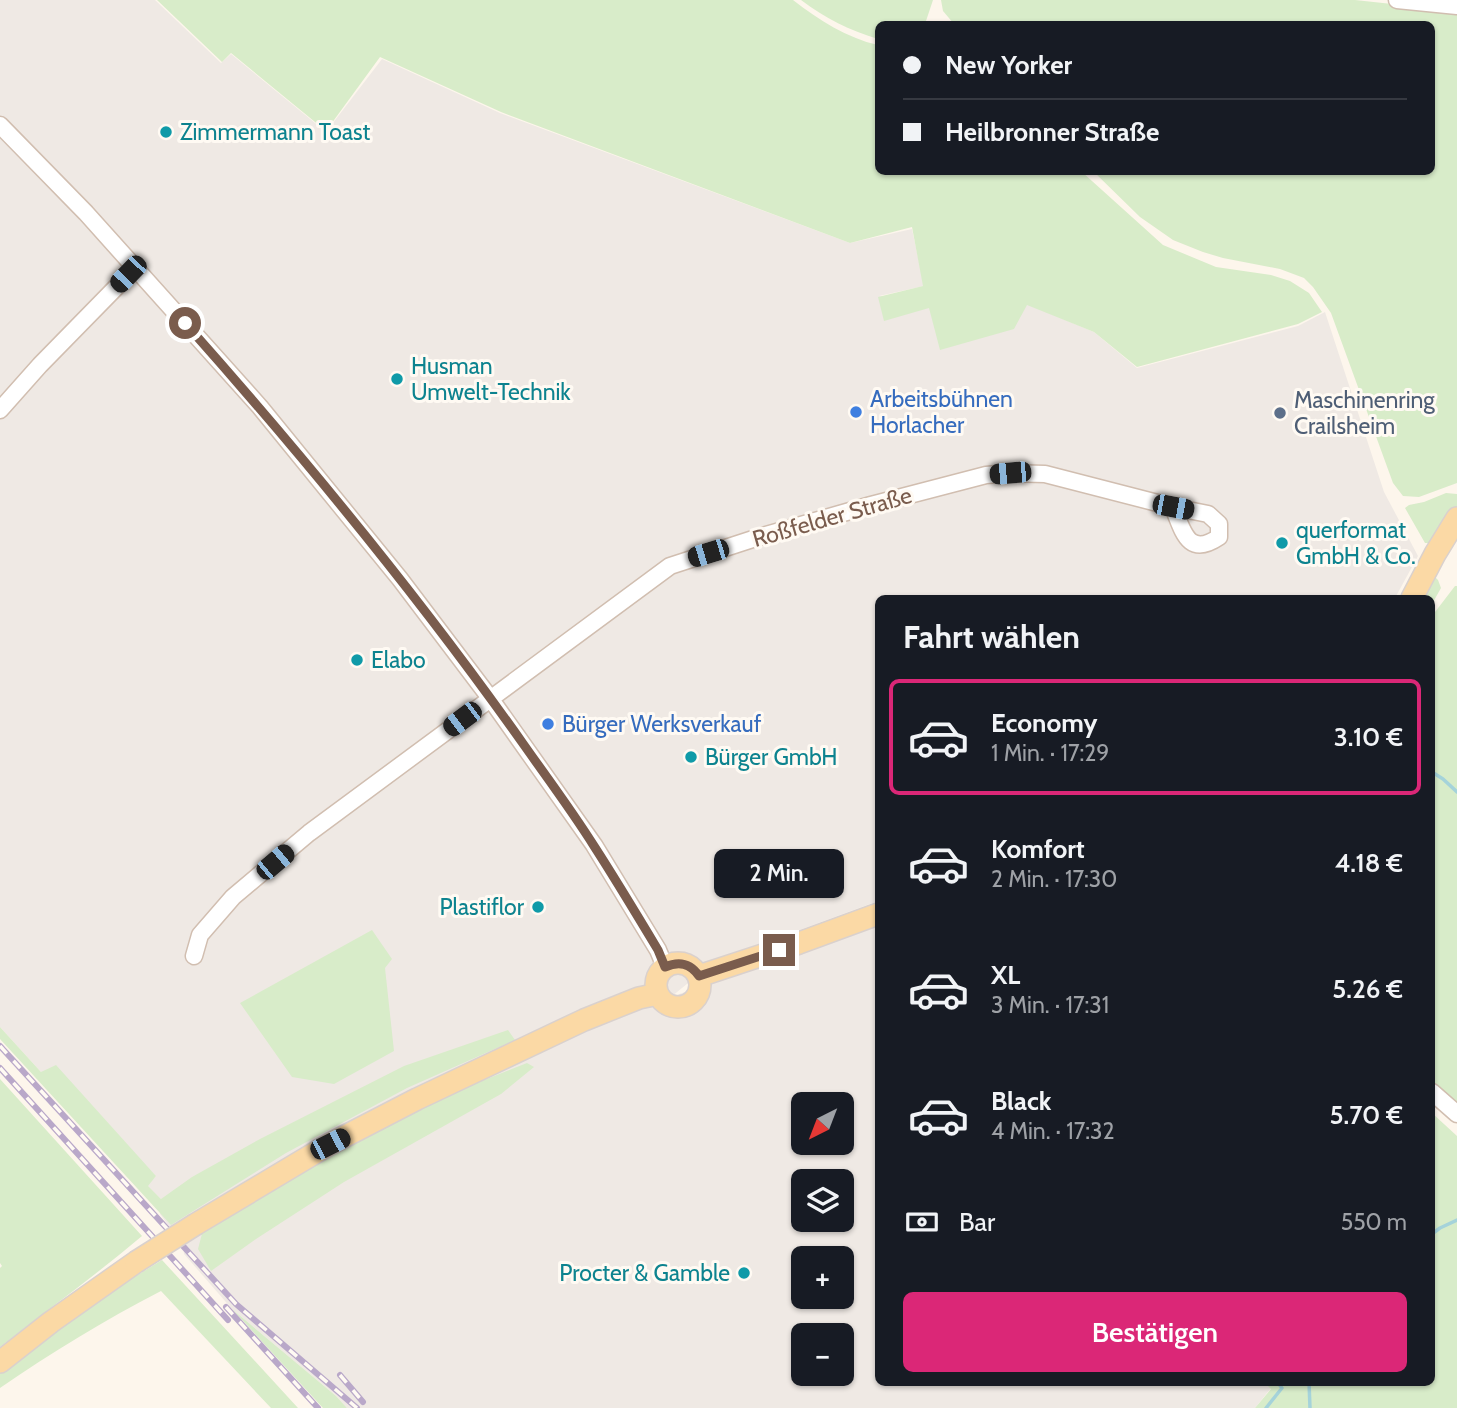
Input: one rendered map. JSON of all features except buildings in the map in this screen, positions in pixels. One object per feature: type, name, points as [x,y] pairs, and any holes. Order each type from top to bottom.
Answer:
[{"type":"main road","points":[[1414,595],[1457,518]]},
{"type":"main road","points":[[699,976],[875,915]]},
{"type":"main road","points":[[680,963],[688,965],[699,976],[701,986],[698,996],[683,1007],[668,1005],[658,994],[656,984],[665,967],[680,963]]},
{"type":"main road","points":[[0,1362],[136,1262],[330,1144],[417,1099],[584,1020],[639,998],[658,994]]},
{"type":"street","points":[[1397,0],[1457,6]]},
{"type":"street","points":[[0,125],[86,213],[260,407],[400,579],[490,698],[594,845],[658,950],[665,967]]},
{"type":"street","points":[[0,410],[135,268]]},
{"type":"street","name":"Roßfelder Straße","points":[[194,956],[200,935],[233,897],[310,833],[670,566],[759,537],[986,475],[1045,474],[1173,507]]},
{"type":"street","points":[[1435,1095],[1457,1114]]},
{"type":"shaded area","points":[[0,0],[155,0],[221,63],[231,54],[326,132],[382,59],[500,113],[850,243],[912,229],[924,286],[879,296],[929,308],[1027,304],[1094,332],[1137,368],[1298,326],[1325,312],[1384,492],[1418,556],[1397,595],[875,595],[875,902],[715,961],[671,997],[875,924],[875,1386],[1269,1386],[1271,1388],[1255,1408],[347,1408],[232,1309],[184,1254],[183,1245],[160,1214],[161,1199],[147,1186],[156,1176],[41,1072],[0,1027]]},
{"type":"green space","points":[[157,0],[793,0],[834,27],[875,44],[875,175],[1085,175],[1163,245],[1216,267],[1271,275],[1290,281],[1309,293],[1322,312],[1298,324],[1137,367],[1094,332],[1027,305],[1014,329],[940,350],[929,308],[884,321],[878,297],[923,286],[912,227],[850,243],[501,112],[380,57],[326,131],[231,53],[222,62]]},
{"type":"green space","points":[[801,0],[933,0],[926,21],[875,21],[875,38],[820,13]]},
{"type":"green space","points":[[941,0],[1355,0],[1457,11],[1457,483],[1419,497],[1403,496],[1393,483],[1331,313],[1304,278],[1280,269],[1223,258],[1173,240],[1140,217],[1097,175],[1435,175],[1435,21],[951,21],[943,11]]},
{"type":"green space","points":[[1446,493],[1457,494],[1457,506],[1430,543],[1425,543],[1405,508]]},
{"type":"green space","points":[[1435,577],[1441,588],[1435,599],[1435,595],[1422,595]]},
{"type":"green space","points":[[1457,586],[1457,1104],[1435,1085],[1435,612]]},
{"type":"green space","points":[[372,930],[392,959],[385,968],[394,1051],[334,1084],[292,1077],[240,1003]]},
{"type":"green space","points":[[0,1027],[41,1072],[56,1065],[156,1176],[148,1186],[161,1199],[192,1177],[260,1139],[404,1066],[508,1030],[515,1040],[407,1088],[286,1153],[171,1225],[0,1039]]},
{"type":"green space","points":[[527,1063],[534,1067],[501,1094],[344,1182],[211,1271],[198,1249],[203,1230],[342,1149],[459,1090]]},
{"type":"green space","points":[[0,1079],[142,1236],[0,1347],[2,1266]]},
{"type":"green space","points":[[1435,1116],[1457,1136],[1457,1408],[1255,1408],[1271,1389],[1268,1386],[1435,1386]]},
{"type":"green space","points":[[162,1260],[298,1408],[271,1408],[161,1291],[79,1337],[0,1388],[0,1371],[105,1295]]},
{"type":"green space","points":[[232,1309],[336,1396],[347,1408],[323,1408]]},
{"type":"waterway","points":[[1435,774],[1457,792]]},
{"type":"waterway","points":[[1435,1232],[1457,1220]]},
{"type":"waterway","points":[[1266,1408],[1282,1388],[1280,1386]]},
{"type":"waterway","points":[[1309,1386],[1310,1408]]},
{"type":"railway","points":[[0,1046],[236,1304],[357,1408]]},
{"type":"railway","points":[[0,1068],[228,1320]]},
{"type":"railway","points":[[226,1307],[318,1408]]},
{"type":"railway","points":[[340,1375],[363,1402]]},
{"type":"place","name":"Zimmermann Toast","points":[[166,132]]},
{"type":"place","name":"Husman Umwelt-Technik","points":[[397,379]]},
{"type":"place","name":"Arbeitsbühnen Horlacher","points":[[856,412]]},
{"type":"place","name":"Maschinenring Crailsheim","points":[[1280,413]]},
{"type":"place","name":"querformat GmbH & Co.","points":[[1282,543]]},
{"type":"place","name":"Elabo","points":[[357,660]]},
{"type":"place","name":"Bürger Werksverkauf","points":[[548,724]]},
{"type":"place","name":"Bürger GmbH","points":[[691,757]]},
{"type":"place","name":"Plastiflor","points":[[538,907]]},
{"type":"place","name":"Procter & Gamble","points":[[744,1273]]},
{"type":"route","points":[[185,323],[329,490],[490,698],[594,845],[658,950],[665,967],[680,963],[688,965],[699,976],[779,950]]}]
